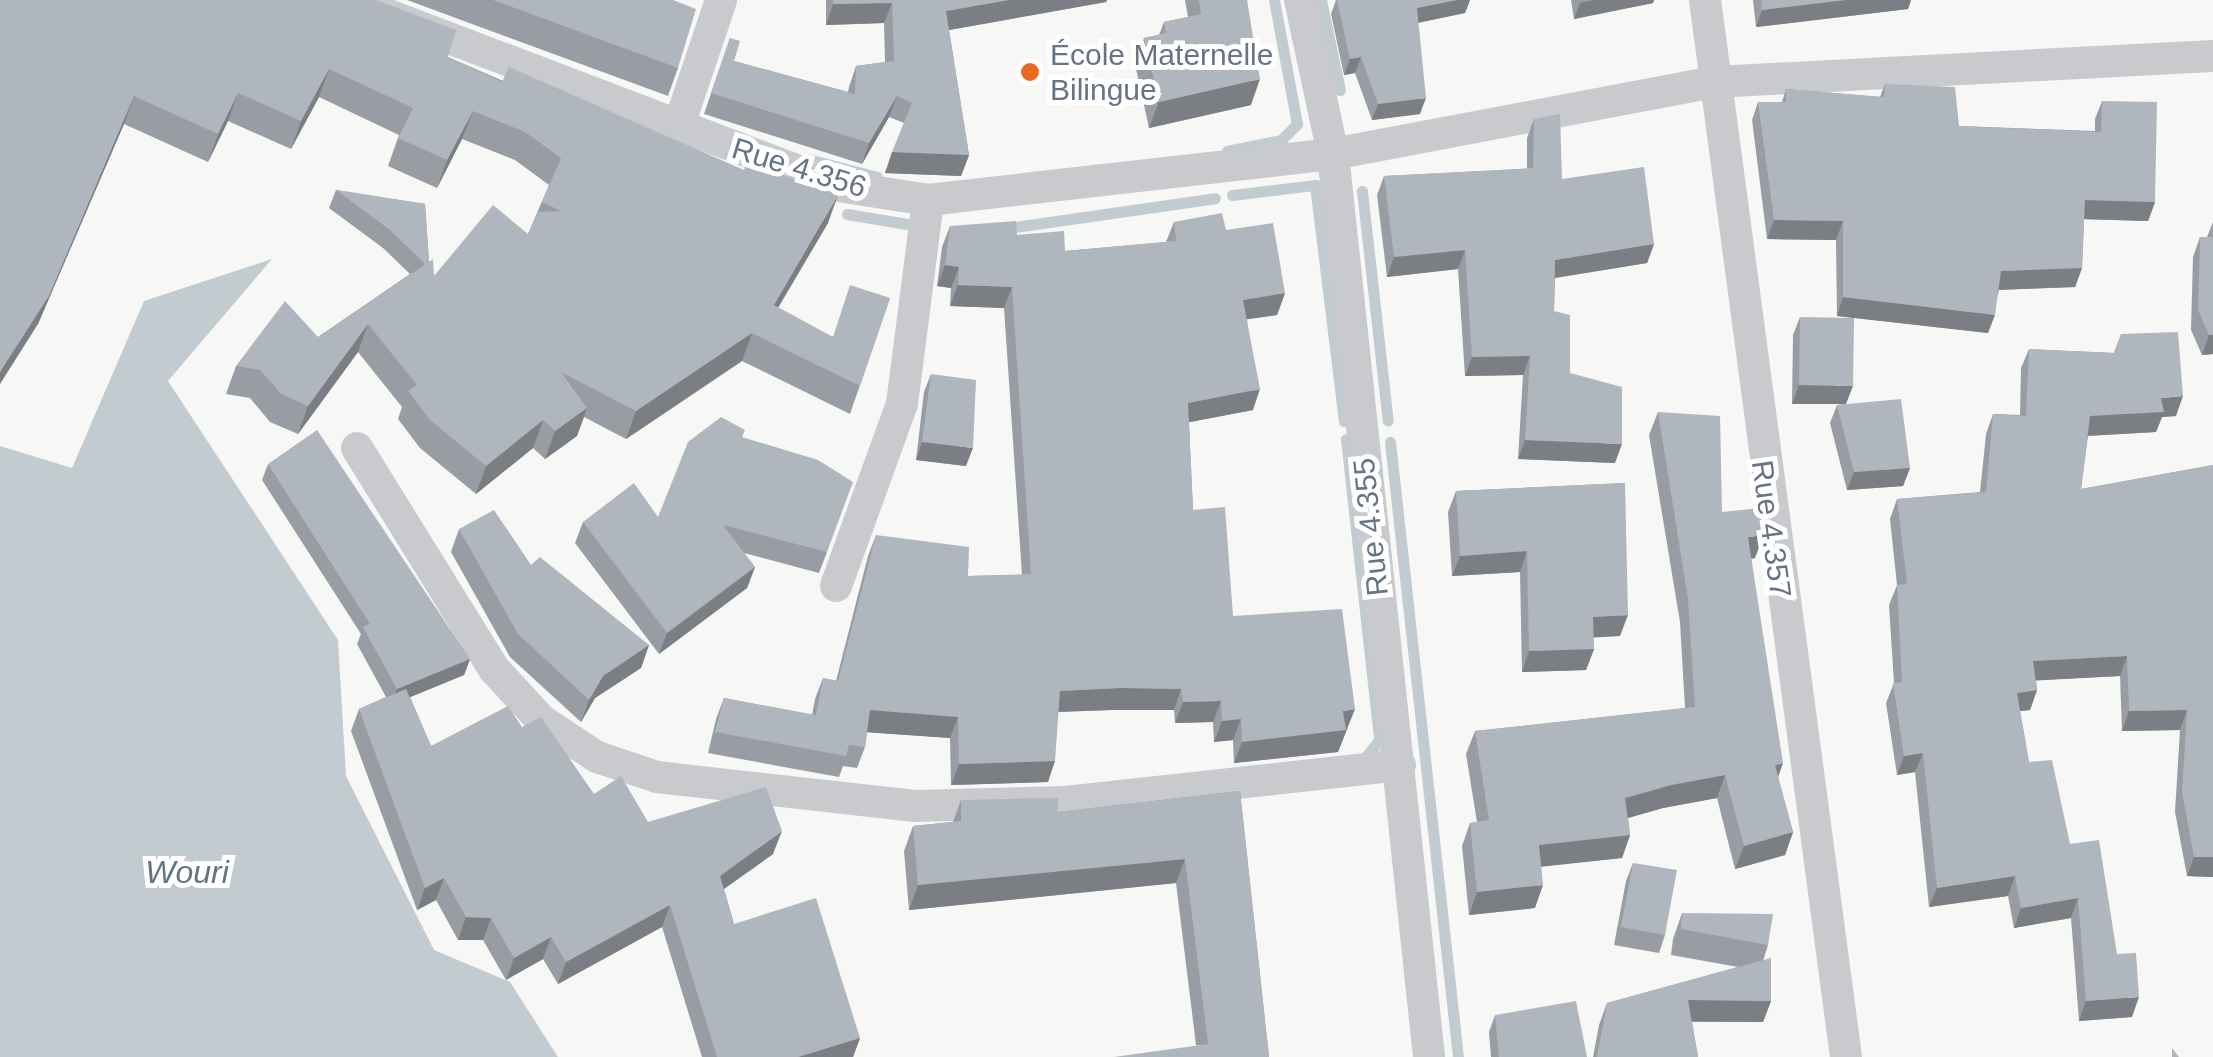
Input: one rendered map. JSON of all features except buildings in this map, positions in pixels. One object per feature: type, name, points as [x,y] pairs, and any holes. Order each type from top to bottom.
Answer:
[{"type":"street","name":"Rue 4.356","points":[[349,0],[838,186],[928,200],[1333,154],[1715,82],[2213,56]]},
{"type":"street","points":[[678,128],[721,0]]},
{"type":"street","name":"Rue 4.355","points":[[1300,0],[1333,154],[1429,1057]]},
{"type":"street","name":"Rue 4.357","points":[[1705,0],[1846,1057]]},
{"type":"street","points":[[836,586],[902,404],[928,200]]},
{"type":"street","points":[[357,448],[494,669],[542,720],[597,757],[657,777],[915,806],[1066,802],[1400,764]]},
{"type":"water","name":"Wouri","points":[[272,259],[168,381],[338,640],[346,776],[434,950],[510,982],[558,1057],[0,1057],[0,446],[72,468],[144,301]]},
{"type":"waterway","points":[[1227,151],[1281,140],[1297,124],[1274,0]]},
{"type":"waterway","points":[[1321,0],[1340,90]]},
{"type":"waterway","points":[[808,159],[877,177]]},
{"type":"waterway","points":[[1232,195],[1315,185],[1344,421]]},
{"type":"waterway","points":[[1362,191],[1388,421]]},
{"type":"waterway","points":[[1001,229],[1215,198]]},
{"type":"waterway","points":[[847,214],[919,226]]},
{"type":"waterway","points":[[1346,439],[1379,740],[1362,762]]},
{"type":"waterway","points":[[1390,442],[1458,1057]]},
{"type":"place","name":"École Maternelle Bilingue","points":[[1030,72]]}]
